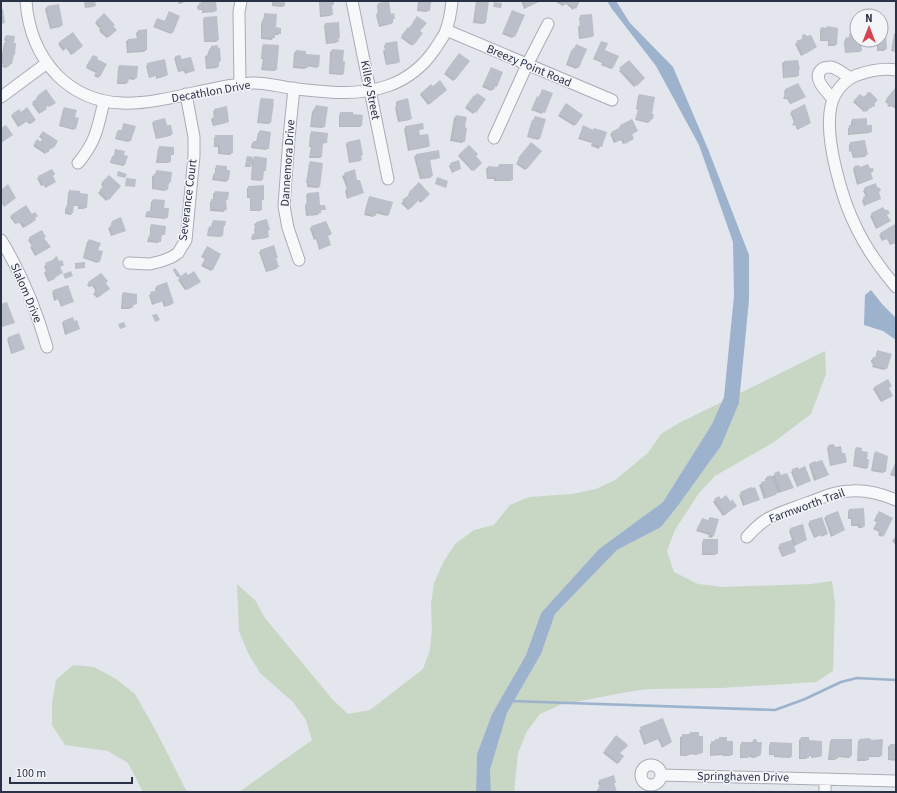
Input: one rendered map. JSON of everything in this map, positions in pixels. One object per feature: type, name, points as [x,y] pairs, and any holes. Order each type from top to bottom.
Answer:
[{"type":"street","name":"Decathlon Drive","points":[[26,1],[30,30],[35,43],[47,63],[60,77],[84,94],[104,101],[129,104],[147,103],[186,94],[252,83],[349,93],[381,89],[410,75],[427,60],[446,30],[452,1]]},
{"type":"street","points":[[240,85],[239,12],[241,1]]},
{"type":"street","name":"Killey Street","points":[[352,1],[388,179]]},
{"type":"street","points":[[494,138],[527,65],[548,24]]},
{"type":"street","name":"Breezy Point Road","points":[[446,30],[612,100]]},
{"type":"street","points":[[1,97],[47,63]]},
{"type":"street","points":[[833,99],[818,80],[820,70],[824,67],[830,67],[851,78]]},
{"type":"street","points":[[896,70],[884,69],[861,74],[851,78],[839,87],[833,99],[829,120],[830,138],[839,182],[856,229],[879,266],[896,287]]},
{"type":"street","name":"Dannemora Drive","points":[[294,88],[284,183],[284,206],[288,228],[299,260]]},
{"type":"street","name":"Severance Court","points":[[129,263],[150,264],[162,262],[178,253],[186,240],[194,156],[194,137],[186,94]]},
{"type":"street","points":[[78,163],[92,143],[96,134],[104,101]]},
{"type":"street","name":"Slalom Drive","points":[[1,240],[20,272],[40,322],[47,347]]},
{"type":"street","name":"Farmworth Trail","points":[[747,537],[755,528],[767,519],[838,493],[864,491],[896,500]]},
{"type":"street","name":"Springhaven Drive","points":[[661,775],[896,781]]},
{"type":"street","points":[[825,779],[825,792]]},
{"type":"green space","points":[[825,351],[826,374],[811,414],[774,442],[715,476],[699,493],[675,530],[667,551],[674,572],[698,584],[723,587],[811,584],[832,581],[835,604],[833,671],[816,682],[721,688],[648,689],[560,705],[540,714],[527,731],[518,753],[514,792],[491,792],[490,770],[507,713],[541,654],[555,614],[617,550],[661,527],[721,446],[739,403],[740,393]]},
{"type":"green space","points":[[722,402],[712,424],[663,502],[599,549],[541,613],[526,655],[492,714],[477,754],[476,792],[239,792],[312,740],[306,720],[293,702],[260,673],[248,653],[239,631],[237,584],[255,600],[265,618],[333,700],[348,714],[370,710],[423,669],[430,650],[432,629],[431,604],[434,583],[444,561],[455,544],[474,530],[494,525],[510,505],[529,497],[572,494],[596,489],[615,480],[648,453],[661,434],[679,423]]},
{"type":"green space","points":[[73,665],[94,667],[116,679],[135,694],[156,731],[187,792],[143,792],[128,763],[108,751],[65,745],[52,725],[52,703],[56,680]]},
{"type":"water","points":[[607,1],[616,1],[630,23],[673,67],[708,149],[749,255],[749,300],[739,403],[721,446],[661,527],[617,550],[555,614],[541,654],[507,713],[490,770],[491,792],[476,792],[477,754],[492,714],[526,655],[541,613],[599,549],[663,502],[712,424],[724,397],[734,296],[733,242],[699,145],[656,66]]},
{"type":"water","points":[[871,290],[896,318],[896,340],[883,331],[864,325],[865,295]]},
{"type":"building","points":[[86,1],[95,1],[96,6],[87,7]]},
{"type":"building","points":[[202,1],[216,1],[217,11],[203,12],[203,9],[199,9],[199,3],[202,3]]},
{"type":"building","points":[[273,1],[285,1],[285,6],[273,5]]},
{"type":"building","points":[[320,1],[334,1],[334,5],[332,5],[333,15],[321,15]]},
{"type":"building","points":[[389,1],[391,14],[394,13],[395,19],[393,19],[393,23],[380,25],[377,12],[379,12],[378,3]]},
{"type":"building","points":[[419,1],[431,1],[430,11],[418,9]]},
{"type":"building","points":[[477,1],[489,1],[486,23],[475,21]]},
{"type":"building","points":[[523,1],[538,1],[539,2],[526,8]]},
{"type":"building","points":[[558,1],[580,1],[576,9],[566,2],[565,5]]},
{"type":"building","points":[[494,2],[502,3],[501,8],[493,7]]},
{"type":"building","points":[[59,4],[63,25],[51,28],[47,6]]},
{"type":"building","points":[[1,9],[3,9],[5,23],[1,24]]},
{"type":"building","points":[[512,10],[525,15],[515,37],[503,32]]},
{"type":"building","points":[[169,11],[180,16],[173,33],[154,26],[157,18],[165,21]]},
{"type":"building","points":[[104,13],[115,25],[113,26],[117,30],[109,37],[102,31],[103,30],[96,21]]},
{"type":"building","points":[[264,13],[277,14],[276,27],[281,28],[281,34],[275,33],[275,38],[262,37]]},
{"type":"building","points":[[592,14],[594,36],[581,38],[579,25],[581,24],[580,15]]},
{"type":"building","points":[[217,16],[219,40],[205,41],[204,17]]},
{"type":"building","points":[[417,16],[427,23],[420,31],[423,33],[414,45],[401,36],[408,27],[409,28]]},
{"type":"building","points":[[339,22],[339,42],[328,43],[325,23]]},
{"type":"building","points":[[827,26],[838,28],[837,45],[829,44],[829,40],[822,40],[821,27],[826,28]]},
{"type":"building","points":[[147,29],[147,50],[128,52],[128,39],[138,38],[138,30]]},
{"type":"building","points":[[73,32],[83,46],[73,54],[68,47],[65,50],[59,42]]},
{"type":"building","points":[[805,34],[807,36],[811,35],[817,47],[803,55],[796,41],[802,39],[802,35]]},
{"type":"building","points":[[895,34],[896,50],[892,50]]},
{"type":"building","points":[[6,35],[15,36],[14,43],[16,43],[15,55],[12,64],[9,64],[8,67],[3,65],[4,63],[1,62],[6,41],[9,41],[5,39]]},
{"type":"building","points":[[849,37],[849,48],[862,48],[862,51],[846,52],[845,38]]},
{"type":"building","points":[[397,41],[400,62],[387,64],[385,43]]},
{"type":"building","points":[[601,41],[608,43],[605,50],[619,56],[613,68],[602,64],[603,62],[594,58]]},
{"type":"building","points":[[263,44],[279,45],[277,70],[262,69],[264,58],[262,58]]},
{"type":"building","points":[[576,44],[587,49],[579,68],[567,63]]},
{"type":"building","points":[[218,45],[218,48],[220,48],[221,61],[219,61],[219,67],[207,67],[207,54],[209,54],[209,49],[211,49],[211,46]]},
{"type":"building","points":[[879,48],[887,48],[887,49],[879,50]]},
{"type":"building","points":[[332,49],[344,50],[344,74],[330,73]]},
{"type":"building","points":[[296,50],[306,51],[306,54],[320,55],[319,67],[308,65],[308,68],[294,66]]},
{"type":"building","points":[[459,53],[470,61],[455,80],[445,72]]},
{"type":"building","points":[[93,55],[98,57],[97,59],[107,64],[100,77],[95,74],[97,71],[86,66]]},
{"type":"building","points":[[180,55],[182,59],[191,57],[195,71],[187,73],[186,69],[179,71],[175,56]]},
{"type":"building","points":[[165,59],[168,75],[158,77],[157,75],[150,77],[147,63]]},
{"type":"building","points":[[629,60],[645,78],[637,86],[619,68]]},
{"type":"building","points":[[798,60],[800,69],[799,76],[784,77],[784,61]]},
{"type":"building","points":[[119,65],[138,66],[137,78],[129,78],[128,83],[118,82]]},
{"type":"building","points":[[491,67],[503,72],[497,87],[495,86],[494,90],[483,85]]},
{"type":"building","points":[[440,80],[447,90],[430,104],[421,93],[431,84],[433,86]]},
{"type":"building","points":[[798,83],[806,97],[791,104],[789,98],[785,98],[785,89]]},
{"type":"building","points":[[895,88],[896,107],[894,105],[888,105],[889,102],[886,99]]},
{"type":"building","points":[[46,89],[56,103],[51,106],[50,104],[46,107],[47,109],[41,113],[32,102]]},
{"type":"building","points":[[542,89],[553,93],[545,113],[532,109],[537,96],[539,97]]},
{"type":"building","points":[[868,92],[870,92],[878,100],[875,103],[875,106],[871,107],[866,112],[854,100],[860,94],[864,97]]},
{"type":"building","points":[[477,93],[486,99],[476,113],[466,106]]},
{"type":"building","points":[[639,94],[655,97],[652,114],[654,114],[653,119],[651,119],[650,122],[636,119],[639,108],[637,108]]},
{"type":"building","points":[[261,98],[274,99],[271,123],[258,122]]},
{"type":"building","points":[[408,98],[412,119],[400,121],[396,105],[398,105],[397,101]]},
{"type":"building","points":[[566,103],[583,115],[576,125],[559,114]]},
{"type":"building","points":[[805,104],[811,123],[799,129],[797,125],[794,125],[793,122],[795,120],[791,111]]},
{"type":"building","points":[[316,105],[328,107],[325,127],[311,125]]},
{"type":"building","points":[[227,106],[229,122],[214,125],[214,109]]},
{"type":"building","points":[[27,107],[36,120],[31,124],[29,120],[20,126],[12,114],[19,109],[21,112]]},
{"type":"building","points":[[64,107],[77,110],[75,117],[79,118],[76,129],[60,125]]},
{"type":"building","points":[[340,112],[353,112],[353,114],[363,115],[362,126],[340,126]]},
{"type":"building","points":[[456,115],[467,117],[465,142],[452,139]]},
{"type":"building","points":[[535,116],[546,119],[540,139],[528,136],[532,120],[533,121]]},
{"type":"building","points":[[165,118],[167,125],[171,125],[173,134],[157,138],[153,121]]},
{"type":"building","points":[[867,118],[867,125],[872,125],[872,132],[849,133],[849,125],[854,125],[852,119]]},
{"type":"building","points":[[632,119],[638,131],[632,134],[634,139],[625,144],[623,139],[616,142],[611,132],[621,127],[620,125]]},
{"type":"building","points":[[123,123],[136,126],[131,141],[116,138],[118,130],[122,130]]},
{"type":"building","points":[[423,123],[424,129],[419,130],[420,135],[428,134],[430,146],[410,149],[405,126]]},
{"type":"building","points":[[6,125],[13,135],[1,143],[1,128]]},
{"type":"building","points":[[583,125],[593,130],[594,128],[607,132],[602,147],[592,144],[593,142],[579,137]]},
{"type":"building","points":[[260,130],[271,132],[269,149],[253,147],[253,141],[257,141]]},
{"type":"building","points":[[43,131],[58,141],[54,148],[52,146],[48,153],[34,144],[37,139],[41,142],[43,137],[40,135]]},
{"type":"building","points":[[311,131],[328,133],[327,143],[323,143],[322,157],[310,156],[313,145],[310,145]]},
{"type":"building","points":[[215,135],[233,135],[233,153],[220,153],[220,145],[215,145]]},
{"type":"building","points":[[360,139],[363,155],[361,155],[362,160],[350,162],[347,142]]},
{"type":"building","points":[[865,140],[868,155],[854,157],[853,150],[850,151],[850,142]]},
{"type":"building","points":[[531,142],[542,151],[527,169],[517,162],[519,159],[518,158]]},
{"type":"building","points":[[469,145],[478,154],[476,156],[482,163],[474,171],[459,154]]},
{"type":"building","points":[[159,146],[174,147],[174,155],[171,155],[171,162],[158,162]]},
{"type":"building","points":[[115,149],[125,151],[124,155],[128,156],[125,165],[111,162]]},
{"type":"building","points":[[439,150],[440,158],[430,159],[433,176],[422,178],[420,168],[418,168],[416,154]]},
{"type":"building","points":[[247,156],[253,157],[251,167],[245,166]]},
{"type":"building","points":[[254,156],[267,158],[266,171],[264,171],[263,180],[252,179]]},
{"type":"building","points":[[459,160],[461,169],[453,172],[450,163]]},
{"type":"building","points":[[310,161],[323,163],[320,187],[308,185],[307,181]]},
{"type":"building","points":[[499,164],[513,164],[513,180],[496,180],[496,177],[488,178],[488,166],[499,167]]},
{"type":"building","points":[[868,164],[874,171],[871,173],[873,179],[859,184],[854,166],[859,165],[860,167]]},
{"type":"building","points":[[216,165],[227,166],[227,170],[230,170],[229,180],[214,179]]},
{"type":"building","points":[[52,169],[55,174],[53,176],[56,182],[47,187],[46,184],[43,185],[38,176]]},
{"type":"building","points":[[355,169],[357,180],[360,180],[364,193],[349,198],[344,173]]},
{"type":"building","points":[[156,170],[172,172],[168,190],[153,188],[154,174],[156,174]]},
{"type":"building","points":[[118,171],[127,174],[125,178],[117,176]]},
{"type":"building","points":[[109,175],[121,186],[109,200],[99,191],[104,185],[101,183]]},
{"type":"building","points":[[437,177],[448,181],[446,188],[435,184]]},
{"type":"building","points":[[126,178],[136,179],[135,187],[125,186]]},
{"type":"building","points":[[419,182],[430,194],[422,202],[420,199],[410,209],[402,200],[410,194],[409,192]]},
{"type":"building","points":[[876,183],[877,187],[881,190],[879,192],[881,199],[866,205],[863,197],[868,195],[864,189],[865,187]]},
{"type":"building","points":[[8,184],[16,198],[4,207],[1,202],[1,190]]},
{"type":"building","points":[[264,185],[262,210],[251,210],[251,196],[248,196],[248,186]]},
{"type":"building","points":[[69,190],[80,191],[80,193],[88,194],[87,208],[74,205],[73,213],[66,213]]},
{"type":"building","points":[[215,191],[229,192],[228,200],[226,199],[227,210],[211,209],[211,199],[214,199]]},
{"type":"building","points":[[319,192],[320,205],[325,205],[326,210],[321,210],[321,213],[308,215],[306,202],[308,202],[307,193]]},
{"type":"building","points":[[369,196],[393,202],[389,215],[377,211],[376,216],[366,213]]},
{"type":"building","points":[[153,199],[165,200],[164,208],[169,208],[168,218],[146,216],[147,211],[151,211]]},
{"type":"building","points":[[26,205],[32,214],[35,212],[38,216],[35,218],[36,220],[25,227],[21,221],[17,224],[11,215]]},
{"type":"building","points":[[883,207],[890,213],[887,215],[891,221],[878,228],[871,213]]},
{"type":"building","points":[[121,217],[126,231],[113,235],[110,225],[113,224],[112,221]]},
{"type":"building","points":[[267,219],[270,230],[268,231],[269,237],[254,239],[252,234],[256,233],[256,222]]},
{"type":"building","points":[[213,220],[226,221],[223,236],[208,235],[209,226],[213,227]]},
{"type":"building","points":[[326,221],[332,234],[328,236],[331,245],[320,249],[317,238],[316,239],[311,226]]},
{"type":"building","points":[[151,224],[166,226],[165,235],[162,235],[161,242],[148,240],[149,235],[151,235]]},
{"type":"building","points":[[895,224],[896,243],[892,244],[888,238],[884,240],[880,233]]},
{"type":"building","points":[[42,230],[46,237],[44,238],[51,247],[37,255],[31,245],[33,244],[29,237]]},
{"type":"building","points":[[89,239],[101,243],[98,250],[103,251],[100,262],[84,257]]},
{"type":"building","points":[[274,245],[279,267],[267,271],[260,250]]},
{"type":"building","points":[[207,246],[221,254],[213,270],[202,264],[206,257],[202,255]]},
{"type":"building","points":[[57,256],[59,261],[62,260],[64,265],[60,267],[63,273],[54,277],[55,279],[50,281],[45,270],[48,269],[45,263],[55,259]]},
{"type":"building","points":[[85,262],[85,268],[75,269],[75,263]]},
{"type":"building","points":[[175,268],[181,276],[186,272],[188,275],[194,271],[201,282],[187,290],[173,269]]},
{"type":"building","points":[[71,271],[73,276],[65,279],[63,274]]},
{"type":"building","points":[[101,273],[108,281],[106,283],[110,289],[99,297],[94,291],[97,289],[94,285],[91,286],[88,282]]},
{"type":"building","points":[[167,282],[174,303],[166,306],[164,301],[154,304],[150,292],[158,290],[156,286]]},
{"type":"building","points":[[68,285],[74,302],[62,306],[60,298],[56,300],[53,290]]},
{"type":"building","points":[[123,292],[137,294],[137,304],[133,304],[133,308],[123,307]]},
{"type":"building","points":[[7,302],[15,323],[2,327],[1,304]]},
{"type":"building","points":[[157,314],[160,320],[155,322],[152,315]]},
{"type":"building","points":[[73,317],[74,321],[77,320],[80,329],[67,334],[63,321]]},
{"type":"building","points":[[124,322],[126,327],[120,329],[118,324]]},
{"type":"building","points":[[19,333],[25,349],[12,354],[8,337]]},
{"type":"building","points":[[877,350],[892,354],[887,369],[874,366],[874,362],[872,360],[873,357],[876,357]]},
{"type":"building","points":[[888,379],[892,386],[889,388],[893,396],[883,401],[874,387]]},
{"type":"building","points":[[834,444],[835,447],[841,446],[842,453],[845,453],[847,462],[831,465],[828,445]]},
{"type":"building","points":[[856,447],[862,448],[862,451],[868,452],[868,468],[854,465]]},
{"type":"building","points":[[875,451],[888,456],[886,472],[872,469]]},
{"type":"building","points":[[822,460],[829,475],[816,480],[810,463]]},
{"type":"building","points":[[896,462],[896,475],[891,473]]},
{"type":"building","points":[[805,466],[811,481],[798,486],[792,469],[798,467],[799,469]]},
{"type":"building","points":[[779,471],[781,475],[787,473],[794,488],[781,492],[774,473]]},
{"type":"building","points":[[771,475],[778,493],[766,498],[761,482],[767,480],[766,477]]},
{"type":"building","points":[[751,487],[755,487],[760,500],[745,505],[740,492]]},
{"type":"building","points":[[726,495],[731,502],[732,499],[737,506],[725,515],[714,499],[719,496],[721,499]]},
{"type":"building","points":[[864,508],[865,526],[860,527],[860,524],[853,525],[852,517],[849,517],[849,509]]},
{"type":"building","points":[[838,511],[845,530],[833,536],[825,516]]},
{"type":"building","points":[[879,511],[893,518],[884,536],[879,533],[880,530],[874,528],[878,520],[875,519]]},
{"type":"building","points":[[710,517],[719,519],[714,536],[709,535],[710,533],[697,530],[698,525],[700,526],[702,518],[708,520]]},
{"type":"building","points":[[822,517],[828,534],[815,537],[809,521]]},
{"type":"building","points":[[803,524],[807,540],[796,545],[790,528]]},
{"type":"building","points":[[703,539],[718,539],[718,554],[703,553]]},
{"type":"building","points":[[792,540],[796,552],[783,556],[779,544]]},
{"type":"building","points":[[663,718],[672,742],[663,747],[660,738],[646,744],[640,727]]},
{"type":"building","points":[[690,732],[699,732],[699,736],[703,736],[703,753],[681,755],[682,734],[690,734]]},
{"type":"building","points":[[616,735],[628,746],[620,753],[624,756],[619,763],[604,751]]},
{"type":"building","points":[[719,737],[727,737],[727,741],[733,741],[733,755],[724,755],[724,753],[711,755],[711,741],[719,739]]},
{"type":"building","points":[[801,737],[809,737],[809,740],[822,741],[822,756],[812,757],[812,755],[809,755],[809,758],[800,758]]},
{"type":"building","points":[[868,738],[871,740],[883,739],[882,756],[869,755],[869,760],[858,759],[859,739]]},
{"type":"building","points":[[756,739],[757,742],[762,742],[761,755],[757,755],[757,757],[750,755],[750,757],[741,757],[741,742],[752,742]]},
{"type":"building","points":[[831,739],[852,739],[852,756],[838,756],[838,759],[830,759]]},
{"type":"building","points":[[770,742],[792,743],[792,757],[775,756],[775,754],[770,754]]},
{"type":"building","points":[[890,744],[896,744],[896,759],[889,759]]},
{"type":"building","points":[[614,775],[616,783],[614,783],[617,792],[600,792],[598,787],[601,786],[599,780]]},
{"type":"waterway","points":[[511,701],[775,710],[805,699],[841,682],[857,678],[896,680]]}]
